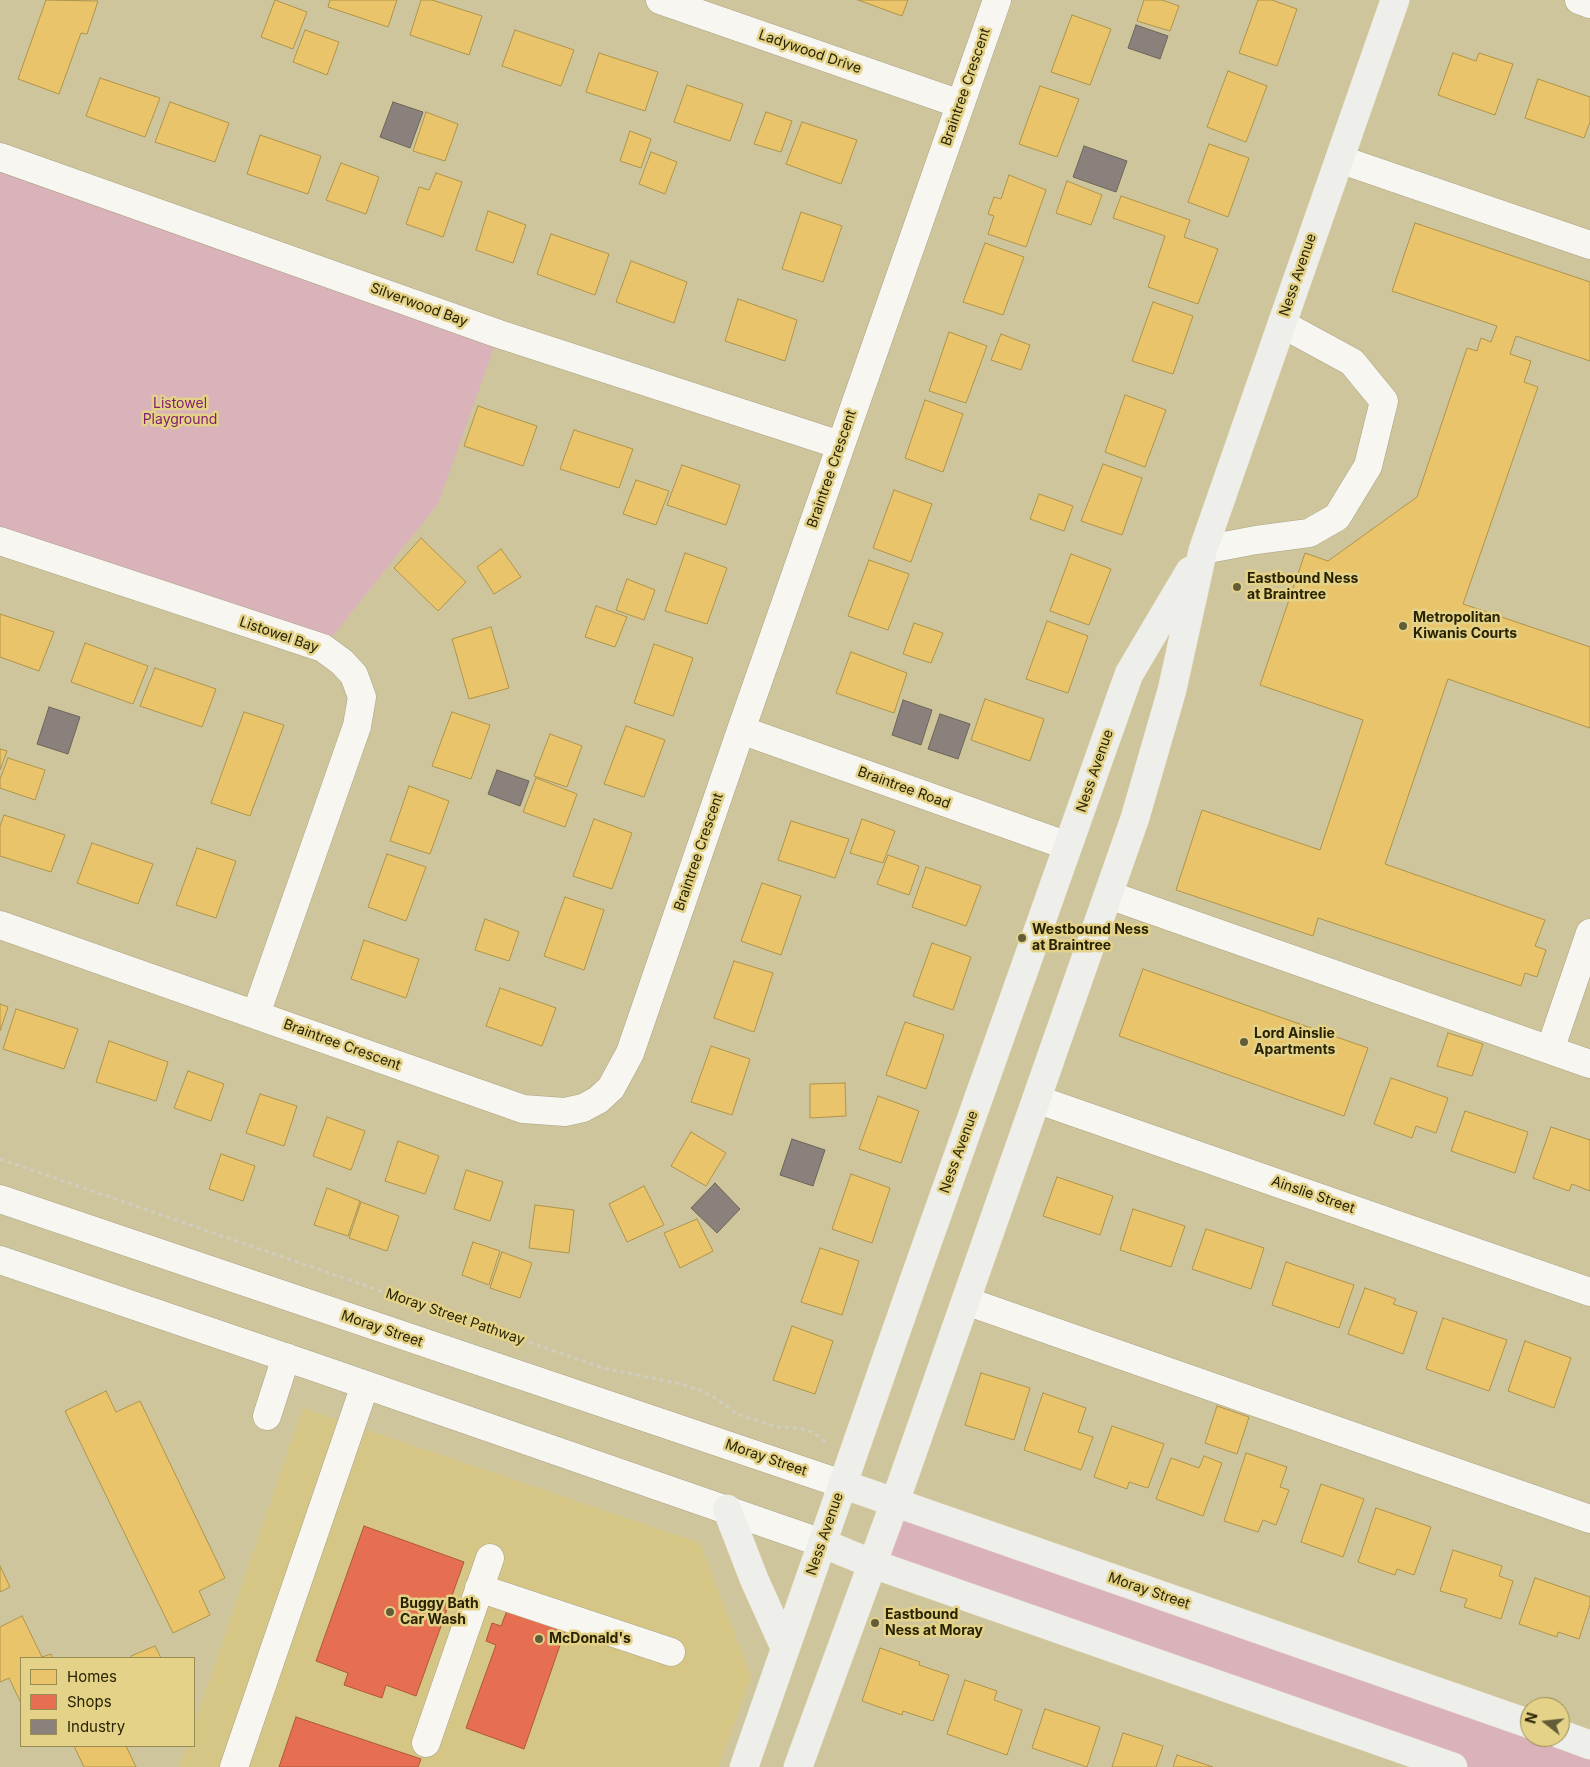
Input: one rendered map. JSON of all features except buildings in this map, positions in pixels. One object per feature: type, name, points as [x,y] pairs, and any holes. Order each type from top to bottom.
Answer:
[{"type":"main road","name":"Ness Avenue","points":[[798,1767],[873,1564],[1109,895],[1135,818],[1172,690],[1203,550],[1395,0]]},
{"type":"main road","name":"Ness Avenue","points":[[744,1767],[853,1452],[1129,674],[1203,550]]},
{"type":"main road","name":"Moray Street","points":[[842,1484],[1520,1721]]},
{"type":"main road","points":[[726,1509],[754,1579],[785,1648]]},
{"type":"main road","points":[[822,1543],[873,1564],[1453,1767]]},
{"type":"main road","points":[[1570,1738],[1590,1745]]},
{"type":"street","name":"Ladywood Drive","points":[[660,0],[960,104]]},
{"type":"street","name":"Braintree Crescent","points":[[0,925],[523,1109],[565,1112],[583,1108],[598,1100],[611,1088],[630,1053],[740,730],[997,0]]},
{"type":"street","points":[[1579,0],[1590,4]]},
{"type":"street","name":"Silverwood Bay","points":[[0,157],[499,334],[840,446]]},
{"type":"street","points":[[1339,159],[1590,245]]},
{"type":"street","points":[[1203,550],[1309,533],[1337,517],[1368,466],[1384,401],[1352,362],[1282,324]]},
{"type":"street","name":"Listowel Bay","points":[[0,541],[323,648],[342,662],[354,675],[362,697],[357,726],[256,1014]]},
{"type":"street","name":"Braintree Road","points":[[740,730],[1068,846]]},
{"type":"street","points":[[1109,895],[1590,1064]]},
{"type":"street","points":[[1550,1050],[1590,933]]},
{"type":"street","name":"Ainslie Street","points":[[1036,1099],[1590,1292]]},
{"type":"street","name":"Moray Street","points":[[0,1199],[842,1484]]},
{"type":"street","points":[[0,1260],[822,1543]]},
{"type":"street","points":[[966,1301],[1590,1519]]},
{"type":"street","points":[[267,1416],[286,1357]]},
{"type":"street","points":[[234,1767],[365,1385]]},
{"type":"street","points":[[426,1743],[490,1558]]},
{"type":"street","points":[[479,1588],[671,1652]]},
{"type":"path","name":"Moray Street Pathway","points":[[0,1159],[603,1368],[681,1384],[700,1390],[737,1414],[776,1427],[799,1428],[814,1433],[825,1442],[853,1452]]},
{"type":"shaded area","points":[[303,1408],[700,1543],[751,1677],[719,1767],[179,1767],[187,1747],[195,1747],[195,1722]]},
{"type":"green space","name":"Listowel Playground","points":[[0,159],[499,334],[438,504],[323,648],[0,541]]},
{"type":"green space","points":[[895,1502],[1520,1733],[1520,1747],[1570,1747],[1570,1740],[1590,1745],[1590,1767],[1453,1767],[873,1564]]},
{"type":"place","name":"Eastbound Ness at Braintree","points":[[1237,587]]},
{"type":"place","name":"Metropolitan Kiwanis Courts","points":[[1403,626]]},
{"type":"place","name":"Westbound Ness at Braintree","points":[[1022,938]]},
{"type":"place","name":"Lord Ainslie Apartments","points":[[1244,1042]]},
{"type":"place","name":"Buggy Bath Car Wash","points":[[390,1612]]},
{"type":"place","name":"Eastbound Ness at Moray","points":[[875,1623]]},
{"type":"place","name":"McDonald's","points":[[539,1639]]}]
